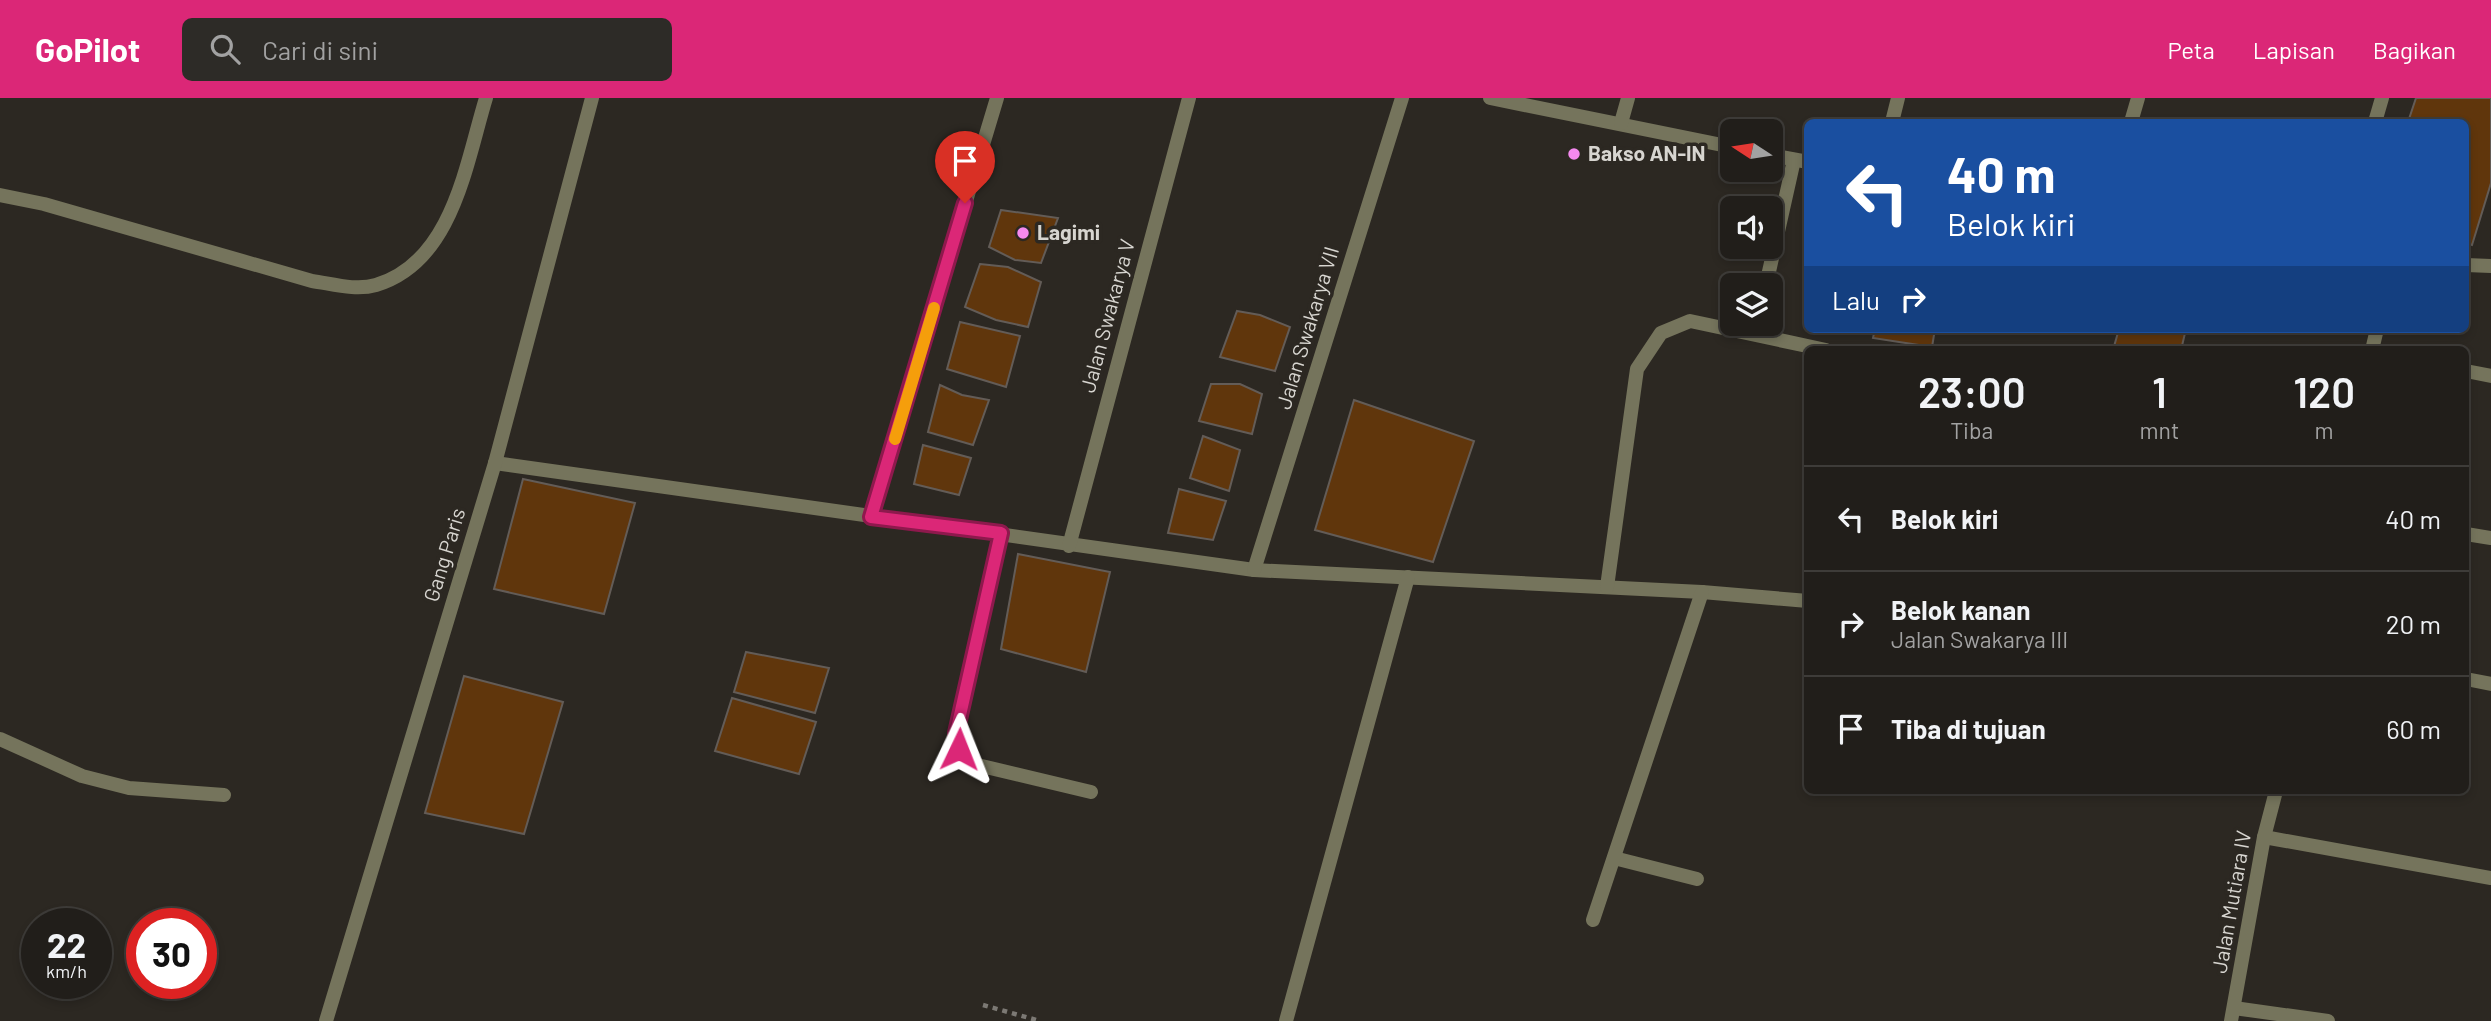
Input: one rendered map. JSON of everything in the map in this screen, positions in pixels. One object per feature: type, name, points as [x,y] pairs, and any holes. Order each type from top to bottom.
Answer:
[{"type":"street","points":[[0,195],[44,204],[312,281],[356,287],[378,285],[412,264],[437,241],[452,212],[486,98]]},
{"type":"street","name":"Gang Paris","points":[[326,1021],[495,463],[592,98]]},
{"type":"street","points":[[871,517],[997,98]]},
{"type":"street","name":"Jalan Swakarya V","points":[[1069,546],[1189,98]]},
{"type":"street","name":"Jalan Swakarya VII","points":[[1254,570],[1402,98]]},
{"type":"street","points":[[1490,98],[1720,144]]},
{"type":"street","points":[[1622,123],[1628,98]]},
{"type":"street","points":[[1893,119],[1898,98]]},
{"type":"street","points":[[2132,119],[2138,98]]},
{"type":"street","points":[[2376,119],[2382,98]]},
{"type":"street","points":[[1769,273],[1801,161],[1783,157]]},
{"type":"street","points":[[2469,265],[2491,266]]},
{"type":"street","points":[[1607,587],[1637,369],[1661,333],[1690,321],[1720,325]]},
{"type":"street","points":[[1779,336],[1813,346]]},
{"type":"street","points":[[2469,372],[2491,376]]},
{"type":"street","points":[[495,463],[1254,570],[1702,592],[1804,601]]},
{"type":"street","points":[[1001,533],[956,733],[959,749],[969,763],[1091,792]]},
{"type":"street","points":[[2469,534],[2491,538]]},
{"type":"street","points":[[1286,1021],[1408,577]]},
{"type":"street","points":[[1593,920],[1702,592]]},
{"type":"street","points":[[2469,680],[2491,684]]},
{"type":"street","points":[[0,739],[82,776],[129,789],[225,795]]},
{"type":"street","name":"Jalan Mutiara IV","points":[[2232,1014],[2264,836],[2275,794]]},
{"type":"street","points":[[2264,836],[2491,878]]},
{"type":"street","points":[[1614,858],[1697,879]]},
{"type":"street","points":[[2232,1014],[2328,1021]]},
{"type":"path","points":[[983,1005],[1040,1021]]},
{"type":"building","points":[[2416,98],[2491,98],[2491,183],[2472,245],[2469,244],[2469,119],[2409,119]]},
{"type":"building","name":"Lagimi","points":[[1001,210],[1058,218],[1041,263],[1015,260],[989,247]]},
{"type":"building","points":[[980,264],[1008,267],[1041,282],[1028,327],[996,320],[965,307]]},
{"type":"building","points":[[1237,311],[1260,315],[1290,327],[1275,371],[1220,357]]},
{"type":"building","points":[[960,322],[1020,336],[1006,387],[947,369]]},
{"type":"building","points":[[1874,333],[1934,333],[1932,346],[1873,338]]},
{"type":"building","points":[[2118,333],[2185,333],[2182,346],[2114,346]]},
{"type":"building","points":[[1211,384],[1240,384],[1262,394],[1252,434],[1199,421]]},
{"type":"building","points":[[940,385],[962,395],[989,400],[973,445],[928,432]]},
{"type":"building","points":[[1354,400],[1474,441],[1433,562],[1315,530]]},
{"type":"building","points":[[1203,436],[1240,450],[1229,491],[1190,478]]},
{"type":"building","points":[[923,445],[971,458],[959,495],[914,484]]},
{"type":"building","points":[[523,479],[635,503],[604,614],[494,589]]},
{"type":"building","points":[[1179,489],[1226,501],[1213,540],[1168,533]]},
{"type":"building","points":[[1018,554],[1110,572],[1086,672],[1001,649]]},
{"type":"building","points":[[746,652],[829,668],[815,713],[734,692]]},
{"type":"building","points":[[464,676],[563,702],[524,834],[425,813]]},
{"type":"building","points":[[732,698],[816,722],[799,774],[715,751]]},
{"type":"slow traffic","points":[[895,439],[934,308]]},
{"type":"place","name":"Bakso AN-IN","points":[[1574,154]]},
{"type":"place","name":"Lagimi","points":[[1023,233]]},
{"type":"route","points":[[959,749],[956,733],[1001,533],[871,517],[965,203]]}]
